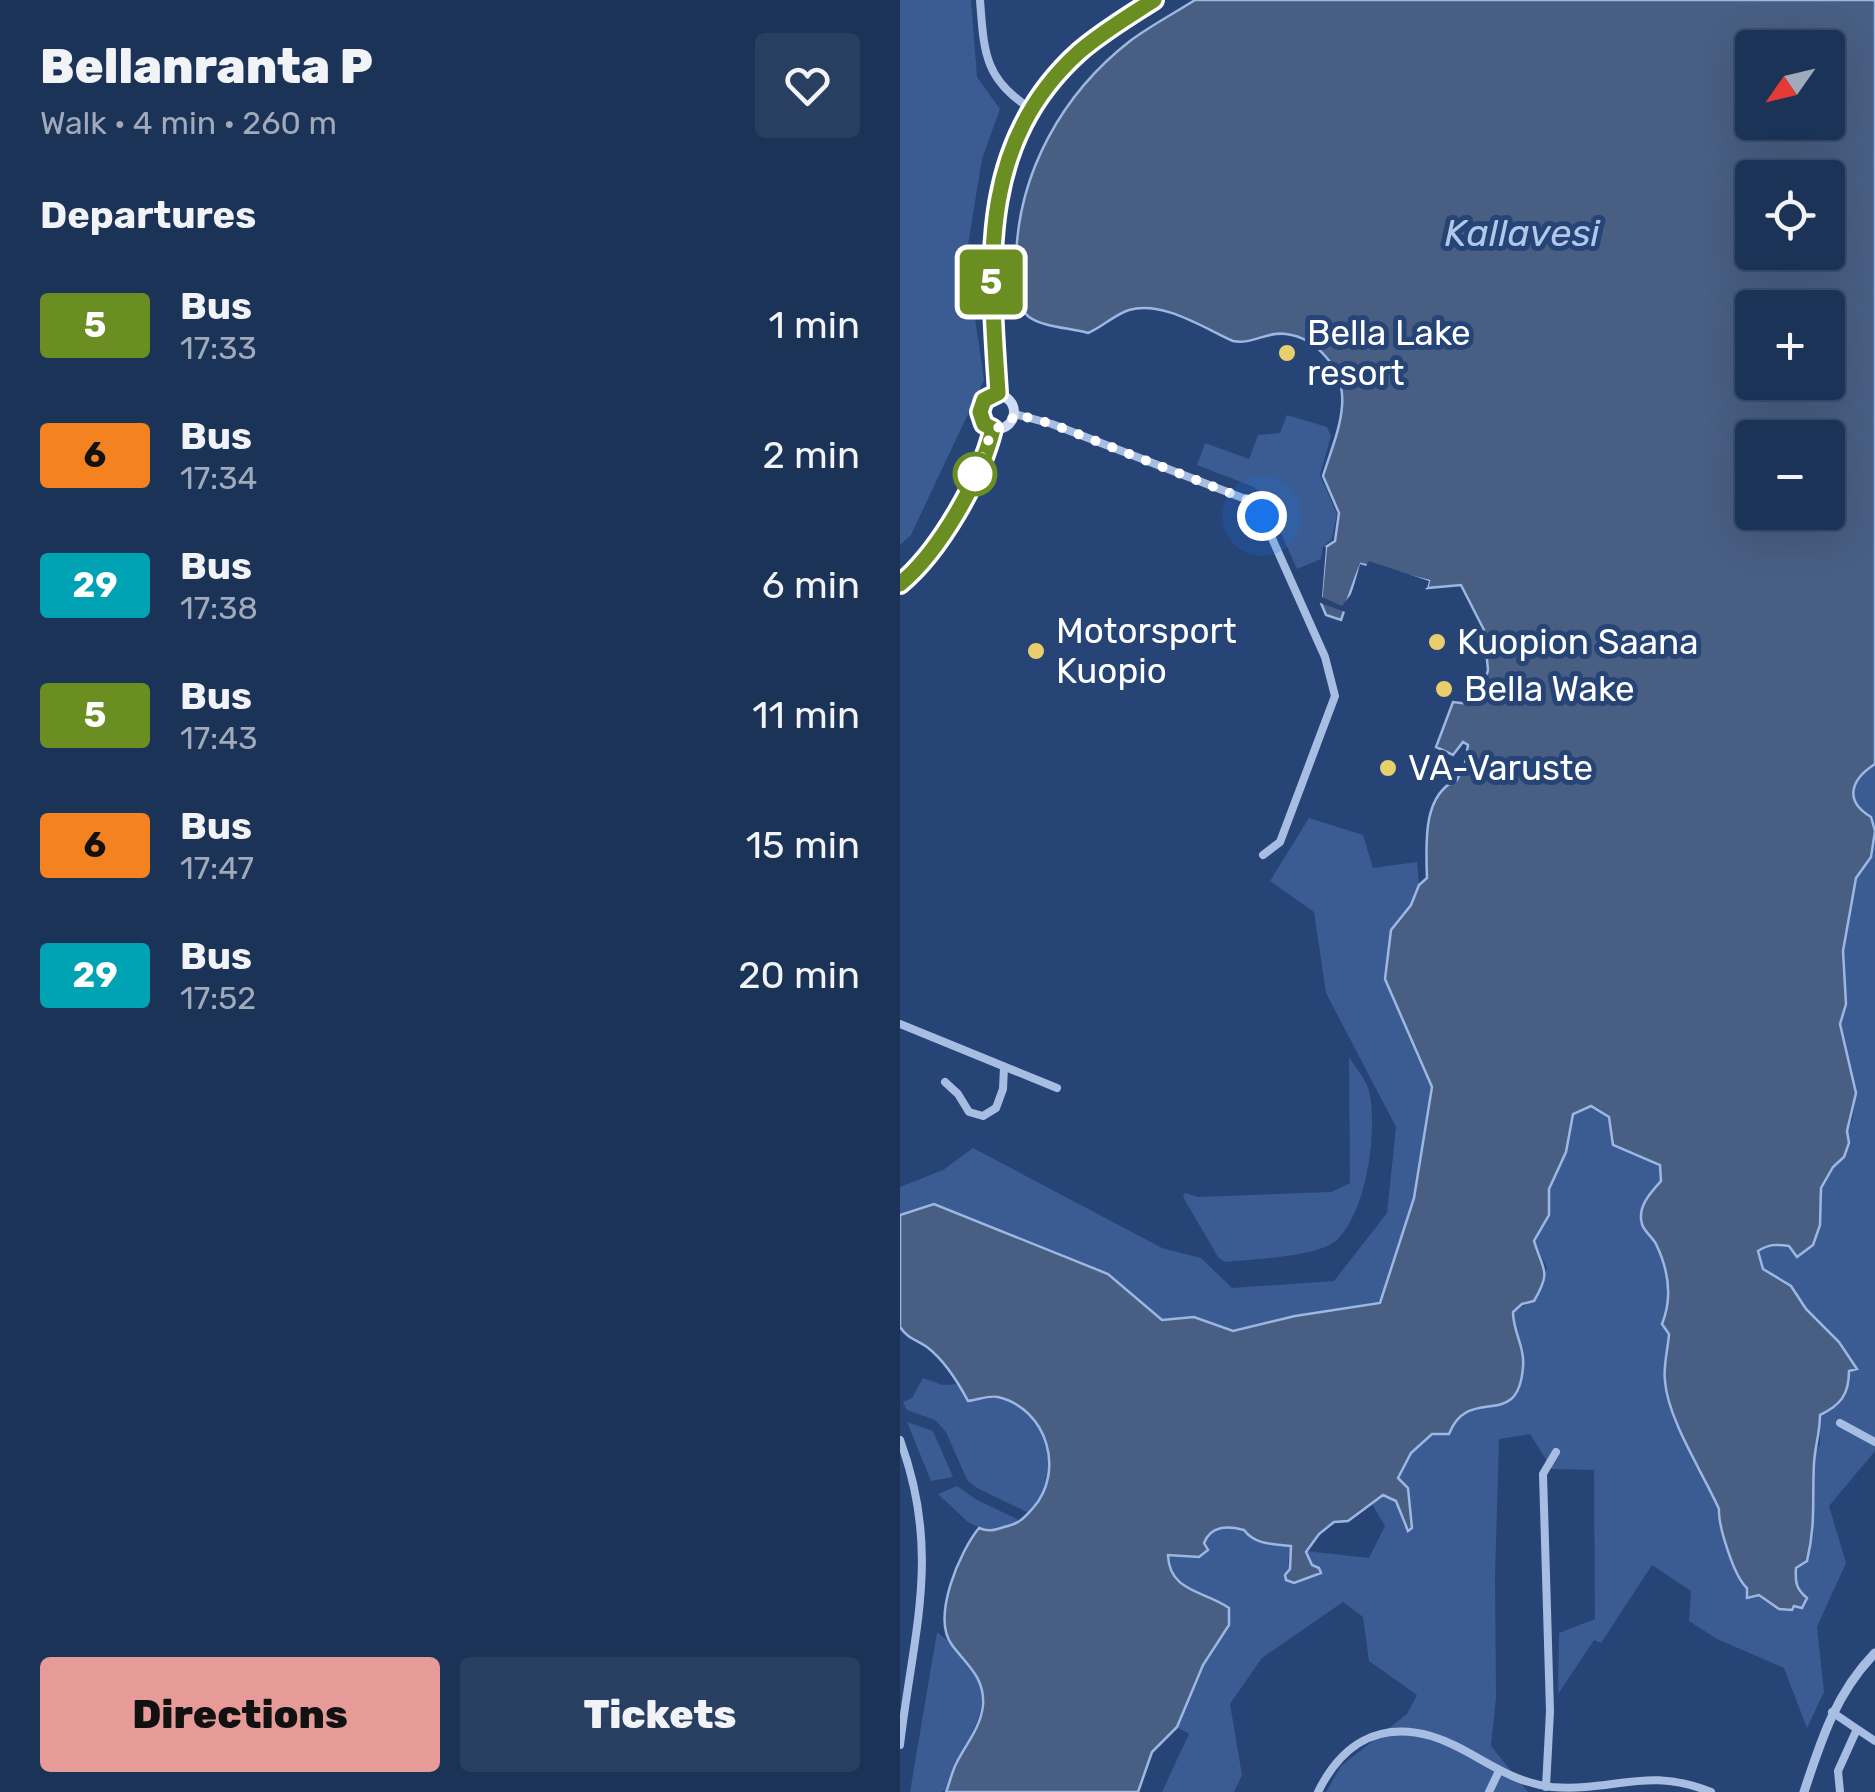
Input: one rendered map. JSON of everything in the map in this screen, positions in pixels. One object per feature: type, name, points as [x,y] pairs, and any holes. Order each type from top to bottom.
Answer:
[{"type":"main road","points":[[998,393],[990,273],[998,192],[1016,137],[1031,109],[1080,51],[1154,0]]},
{"type":"main road","points":[[998,393],[1010,400],[1015,414],[1008,425],[993,429],[984,424],[980,412],[984,400],[998,393]]},
{"type":"main road","points":[[900,584],[932,550],[970,486],[993,429]]},
{"type":"street","points":[[980,0],[987,63],[1004,90],[1031,109]]},
{"type":"street","points":[[1015,414],[1052,424],[1248,500],[1262,516],[1325,656],[1335,696],[1280,842],[1263,855]]},
{"type":"street","points":[[900,1024],[1057,1088]]},
{"type":"street","points":[[944,1082],[958,1094],[969,1112],[983,1116],[996,1108],[1003,1089],[1004,1067]]},
{"type":"street","points":[[1840,1423],[1875,1442]]},
{"type":"street","points":[[900,1440],[914,1485],[923,1570],[919,1631],[900,1746]]},
{"type":"street","points":[[1546,1786],[1550,1711],[1543,1474],[1556,1452]]},
{"type":"street","points":[[1804,1792],[1832,1712],[1858,1671],[1875,1653]]},
{"type":"street","points":[[1832,1712],[1875,1741]]},
{"type":"street","points":[[1840,1792],[1838,1771],[1857,1729]]},
{"type":"street","points":[[1318,1792],[1350,1746],[1374,1736],[1405,1732],[1433,1737],[1498,1772],[1546,1786],[1584,1789],[1648,1778],[1686,1782],[1711,1792]]},
{"type":"street","points":[[1489,1792],[1498,1772]]},
{"type":"shaded area","points":[[900,0],[971,0],[977,77],[1000,109],[982,159],[966,257],[984,380],[911,535],[900,545]]},
{"type":"shaded area","points":[[1287,415],[1327,427],[1331,436],[1320,475],[1337,514],[1332,539],[1323,547],[1321,559],[1297,569],[1265,497],[1254,487],[1197,465],[1205,443],[1249,459],[1258,435],[1280,433]]},
{"type":"shaded area","points":[[1875,764],[1875,1451],[1829,1506],[1846,1563],[1817,1627],[1824,1692],[1807,1728],[1784,1668],[1717,1639],[1689,1621],[1691,1591],[1652,1565],[1601,1643],[1594,1640],[1558,1694],[1559,1633],[1595,1619],[1594,1470],[1552,1469],[1530,1434],[1499,1439],[1496,1697],[1491,1746],[1528,1792],[1326,1792],[1341,1766],[1407,1714],[1417,1695],[1369,1661],[1363,1617],[1343,1602],[1262,1658],[1230,1704],[1242,1775],[1234,1792],[1162,1792],[1189,1734],[1177,1727],[1203,1665],[1229,1625],[1228,1608],[1181,1584],[1169,1567],[1167,1555],[1188,1555],[1218,1530],[1245,1530],[1259,1541],[1291,1546],[1288,1562],[1294,1583],[1310,1577],[1312,1565],[1306,1551],[1369,1558],[1385,1526],[1372,1504],[1384,1495],[1396,1501],[1404,1526],[1412,1528],[1408,1489],[1398,1478],[1411,1453],[1432,1434],[1449,1434],[1456,1416],[1511,1401],[1524,1351],[1513,1326],[1513,1312],[1534,1300],[1547,1268],[1534,1241],[1549,1215],[1549,1189],[1566,1152],[1573,1114],[1591,1106],[1609,1117],[1613,1145],[1660,1165],[1661,1181],[1646,1201],[1641,1218],[1667,1274],[1668,1303],[1662,1324],[1669,1334],[1667,1400],[1676,1426],[1719,1509],[1741,1584],[1771,1600],[1800,1592],[1795,1582],[1796,1568],[1815,1498],[1814,1455],[1820,1444],[1820,1415],[1849,1381],[1849,1371],[1855,1369],[1839,1342],[1806,1309],[1791,1286],[1763,1269],[1758,1250],[1767,1245],[1789,1246],[1797,1256],[1812,1245],[1820,1225],[1821,1188],[1844,1157],[1856,1093],[1840,1024],[1846,1004],[1843,951],[1856,878],[1871,857],[1871,817],[1857,804],[1854,790],[1860,777]]},
{"type":"shaded area","points":[[1309,818],[1363,835],[1373,868],[1417,862],[1419,885],[1411,905],[1391,930],[1385,979],[1432,1087],[1414,1198],[1380,1303],[1295,1316],[1233,1331],[1194,1317],[1162,1320],[1108,1274],[934,1204],[900,1215],[900,1187],[943,1170],[973,1148],[1162,1248],[1201,1258],[1232,1288],[1334,1281],[1387,1213],[1396,1127],[1326,993],[1314,912],[1270,881]]},
{"type":"shaded area","points":[[1349,1057],[1368,1087],[1372,1126],[1363,1189],[1348,1226],[1338,1239],[1317,1250],[1225,1262],[1218,1257],[1183,1197],[1185,1193],[1198,1197],[1331,1192],[1350,1183]]},
{"type":"shaded area","points":[[923,1378],[943,1385],[959,1384],[968,1401],[1009,1400],[1028,1412],[1045,1439],[1049,1471],[1038,1501],[1027,1512],[967,1480],[946,1432],[935,1420],[907,1410],[903,1402],[912,1398]]},
{"type":"shaded area","points":[[907,1422],[933,1431],[953,1477],[931,1481]]},
{"type":"shaded area","points":[[957,1486],[1019,1523],[990,1532],[969,1523],[938,1494]]},
{"type":"shaded area","points":[[937,1632],[975,1671],[981,1691],[980,1713],[947,1787],[941,1792],[910,1792]]},
{"type":"water","name":"Kallavesi","points":[[1195,0],[1875,0],[1875,764],[1860,777],[1854,797],[1871,817],[1875,831],[1871,857],[1856,878],[1843,951],[1846,1004],[1840,1024],[1856,1093],[1844,1157],[1821,1188],[1820,1225],[1813,1245],[1797,1257],[1789,1246],[1773,1245],[1758,1251],[1763,1269],[1791,1286],[1857,1369],[1849,1371],[1842,1398],[1820,1415],[1810,1547],[1807,1561],[1796,1568],[1797,1585],[1807,1598],[1802,1608],[1794,1606],[1792,1610],[1779,1609],[1759,1595],[1747,1598],[1747,1588],[1728,1550],[1719,1509],[1667,1396],[1669,1334],[1662,1324],[1668,1304],[1667,1274],[1641,1218],[1646,1201],[1661,1181],[1660,1165],[1613,1145],[1609,1117],[1591,1106],[1573,1114],[1566,1152],[1549,1189],[1549,1215],[1534,1241],[1544,1271],[1543,1283],[1534,1301],[1513,1312],[1523,1360],[1519,1387],[1503,1404],[1468,1411],[1449,1434],[1432,1434],[1411,1453],[1398,1478],[1408,1488],[1412,1528],[1408,1531],[1396,1501],[1383,1495],[1348,1521],[1334,1522],[1319,1534],[1306,1552],[1321,1573],[1294,1583],[1286,1580],[1285,1575],[1290,1569],[1291,1546],[1259,1541],[1244,1530],[1226,1528],[1211,1533],[1204,1543],[1208,1550],[1199,1557],[1168,1555],[1170,1567],[1181,1584],[1229,1608],[1229,1625],[1203,1665],[1177,1727],[1152,1752],[1138,1792],[946,1792],[983,1705],[978,1679],[946,1633],[950,1585],[979,1528],[1012,1525],[1033,1508],[1043,1493],[1049,1460],[1046,1444],[1029,1414],[998,1397],[968,1401],[939,1358],[900,1327],[900,1215],[934,1204],[1108,1274],[1162,1320],[1194,1317],[1233,1331],[1295,1316],[1380,1303],[1414,1198],[1432,1087],[1385,979],[1391,930],[1427,878],[1432,808],[1437,797],[1457,780],[1468,745],[1463,742],[1453,755],[1436,747],[1453,702],[1470,704],[1480,698],[1488,670],[1484,630],[1461,585],[1427,588],[1429,581],[1361,564],[1341,620],[1326,615],[1321,603],[1326,547],[1335,541],[1339,513],[1323,476],[1338,430],[1342,400],[1336,371],[1308,342],[1279,334],[1233,341],[1155,309],[1129,310],[1088,333],[1049,325],[1024,312],[1018,298],[1016,273],[1019,227],[1035,166],[1048,138],[1084,85],[1138,36]]},
{"type":"pier","points":[[1323,546],[1326,547],[1322,597],[1342,606],[1352,593],[1360,564],[1366,566],[1369,561],[1429,581],[1427,588],[1367,568],[1348,613],[1318,602]]},
{"type":"bus line","name":"5","points":[[900,584],[932,550],[970,486],[990,441],[993,429],[984,424],[980,412],[984,400],[998,393],[990,273],[998,192],[1016,137],[1043,92],[1080,51],[1154,0]]},
{"type":"place","name":"Bella Lake resort","points":[[1287,353]]},
{"type":"place","name":"Kuopion Saana","points":[[1437,642]]},
{"type":"place","name":"Motorsport Kuopio","points":[[1036,651]]},
{"type":"place","name":"Bella Wake","points":[[1444,689]]},
{"type":"place","name":"VA-Varuste","points":[[1388,768]]},
{"type":"route","points":[[975,474],[993,429],[1008,425],[1015,414],[1052,424],[1248,500],[1262,516]]}]
